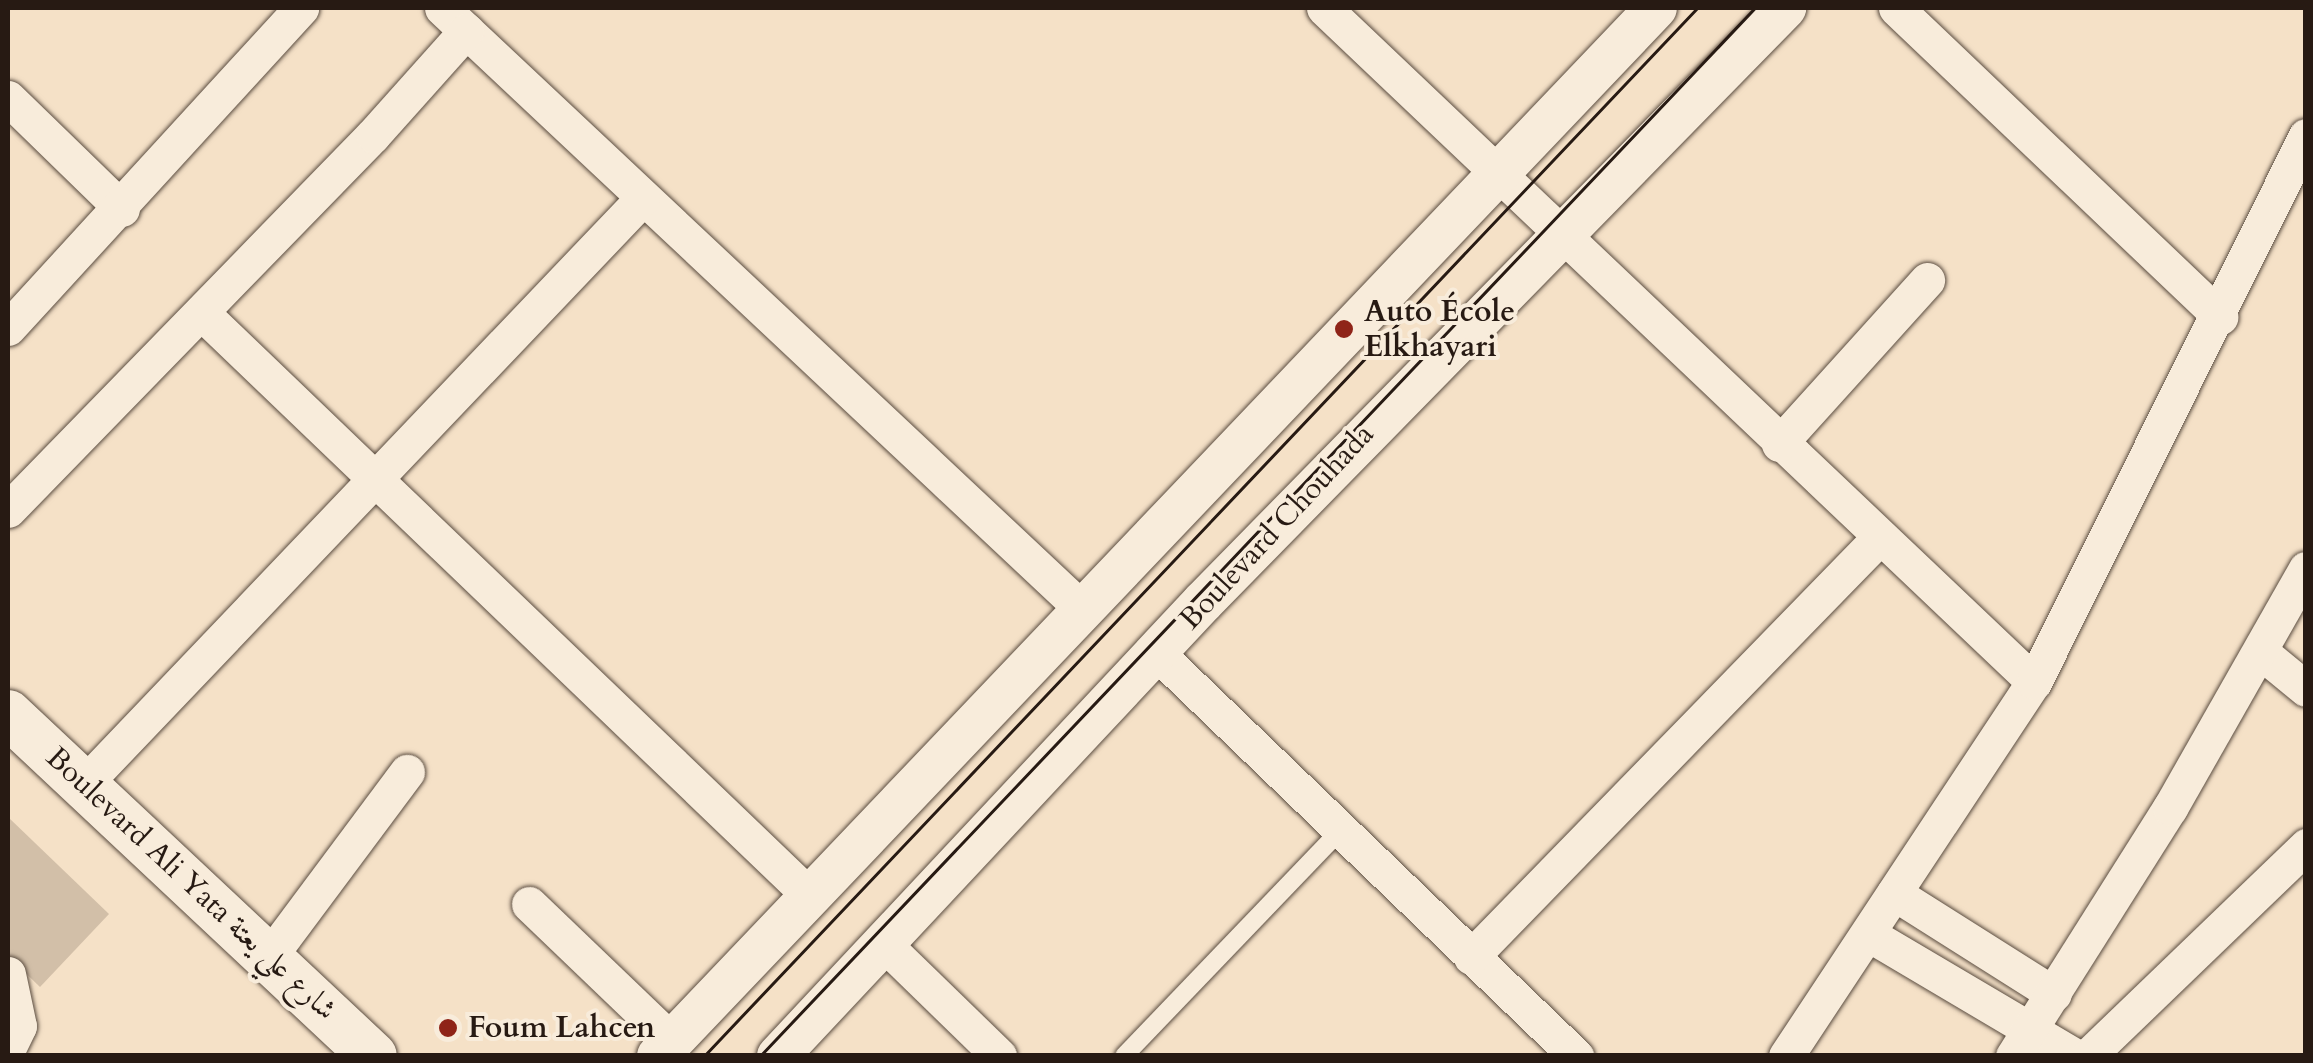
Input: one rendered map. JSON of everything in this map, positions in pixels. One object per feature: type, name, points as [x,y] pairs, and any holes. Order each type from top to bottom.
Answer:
[{"type":"main road","name":"Boulevard Ali Yata شارع علي يعتة","points":[[8,714],[373,1056]]},
{"type":"street","points":[[8,328],[122,209],[301,8]]},
{"type":"street","points":[[1324,8],[1877,540],[2034,682]]},
{"type":"street","points":[[529,904],[665,1048],[1496,170],[1656,8]]},
{"type":"street","name":"Boulevard Chouhada","points":[[778,1056],[1562,234],[1786,8]]},
{"type":"street","points":[[1896,8],[2220,317]]},
{"type":"street","points":[[8,510],[202,313],[454,19],[1081,608]]},
{"type":"street","points":[[8,98],[122,209]]},
{"type":"street","points":[[1786,1056],[1870,935],[2034,682],[2220,317],[2306,136]]},
{"type":"street","points":[[85,783],[371,478],[642,199]]},
{"type":"street","points":[[1778,444],[1927,280]]},
{"type":"street","points":[[202,313],[809,895]]},
{"type":"street","points":[[1472,957],[1877,540]]},
{"type":"street","points":[[2023,1041],[2261,652],[2306,570]]},
{"type":"street","points":[[2261,652],[2306,689]]},
{"type":"street","points":[[1159,655],[1338,832],[1576,1056]]},
{"type":"street","points":[[269,957],[408,772]]},
{"type":"street","points":[[2088,1056],[2306,846]]},
{"type":"street","points":[[1894,893],[2054,994]]},
{"type":"street","points":[[1870,935],[2023,1041],[2075,1056]]},
{"type":"street","points":[[883,943],[999,1056]]},
{"type":"street","points":[[8,974],[19,1026],[8,1049]]},
{"type":"lane","points":[[1124,1056],[1338,832]]},
{"type":"shaded area","points":[[8,817],[109,914],[40,987],[8,956]]},
{"type":"tram line","points":[[704,1056],[1697,8]]},
{"type":"tram line","points":[[760,1056],[1755,8]]},
{"type":"place","name":"Auto École Elkhayari","points":[[1344,329]]},
{"type":"place","name":"Foum Lahcen","points":[[448,1028]]}]
